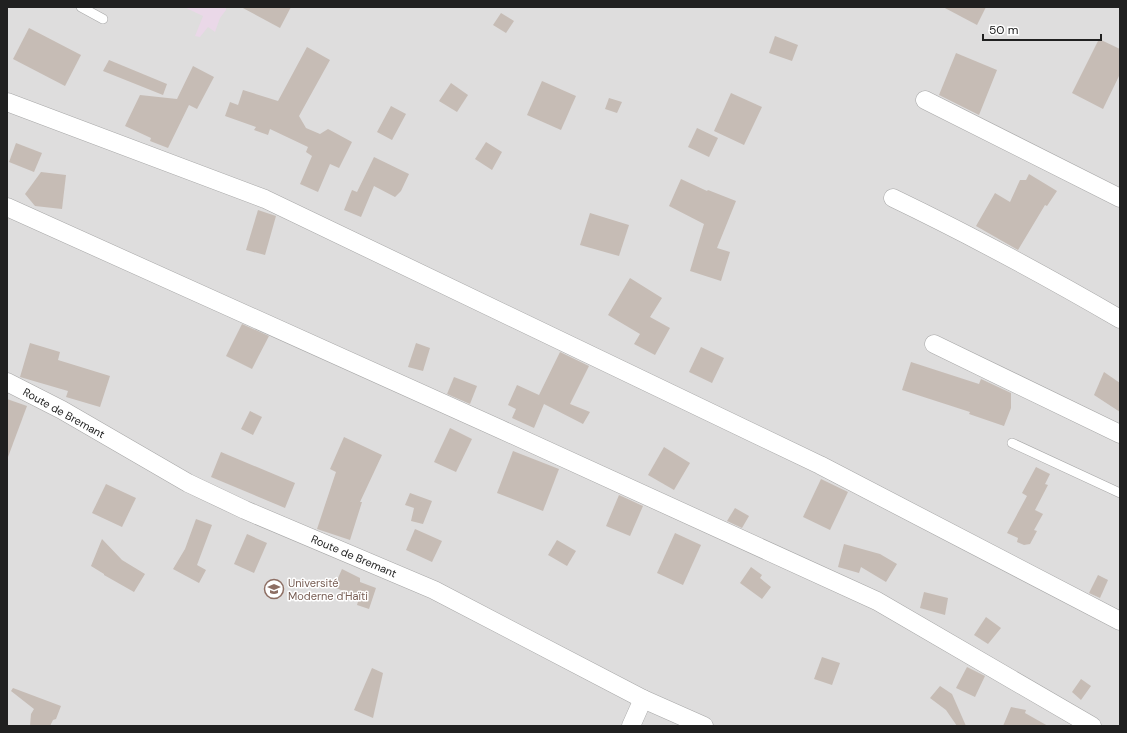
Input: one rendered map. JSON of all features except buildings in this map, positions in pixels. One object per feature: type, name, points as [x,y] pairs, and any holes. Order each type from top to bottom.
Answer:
[{"type":"street","points":[[925,100],[1120,198]]},
{"type":"street","points":[[7,102],[265,199],[820,465],[1120,621]]},
{"type":"street","points":[[893,198],[953,226],[1120,319]]},
{"type":"street","points":[[7,207],[877,601],[1092,726]]},
{"type":"street","points":[[934,344],[1120,434]]},
{"type":"street","name":"Route de Bremant","points":[[7,382],[62,410],[188,483],[244,510],[434,590],[643,699],[704,726]]},
{"type":"street","points":[[631,726],[643,699]]},
{"type":"lane","points":[[81,7],[103,19]]},
{"type":"lane","points":[[1012,442],[1120,493]]},
{"type":"shaded area","points":[[7,7],[1120,7],[1120,726],[7,726]]},
{"type":"shaded area","points":[[184,7],[226,7],[226,10],[220,18],[215,32],[208,27],[200,37],[195,36],[203,16]]},
{"type":"place","name":"Université Moderne d'Haïti","points":[[274,589]]}]
